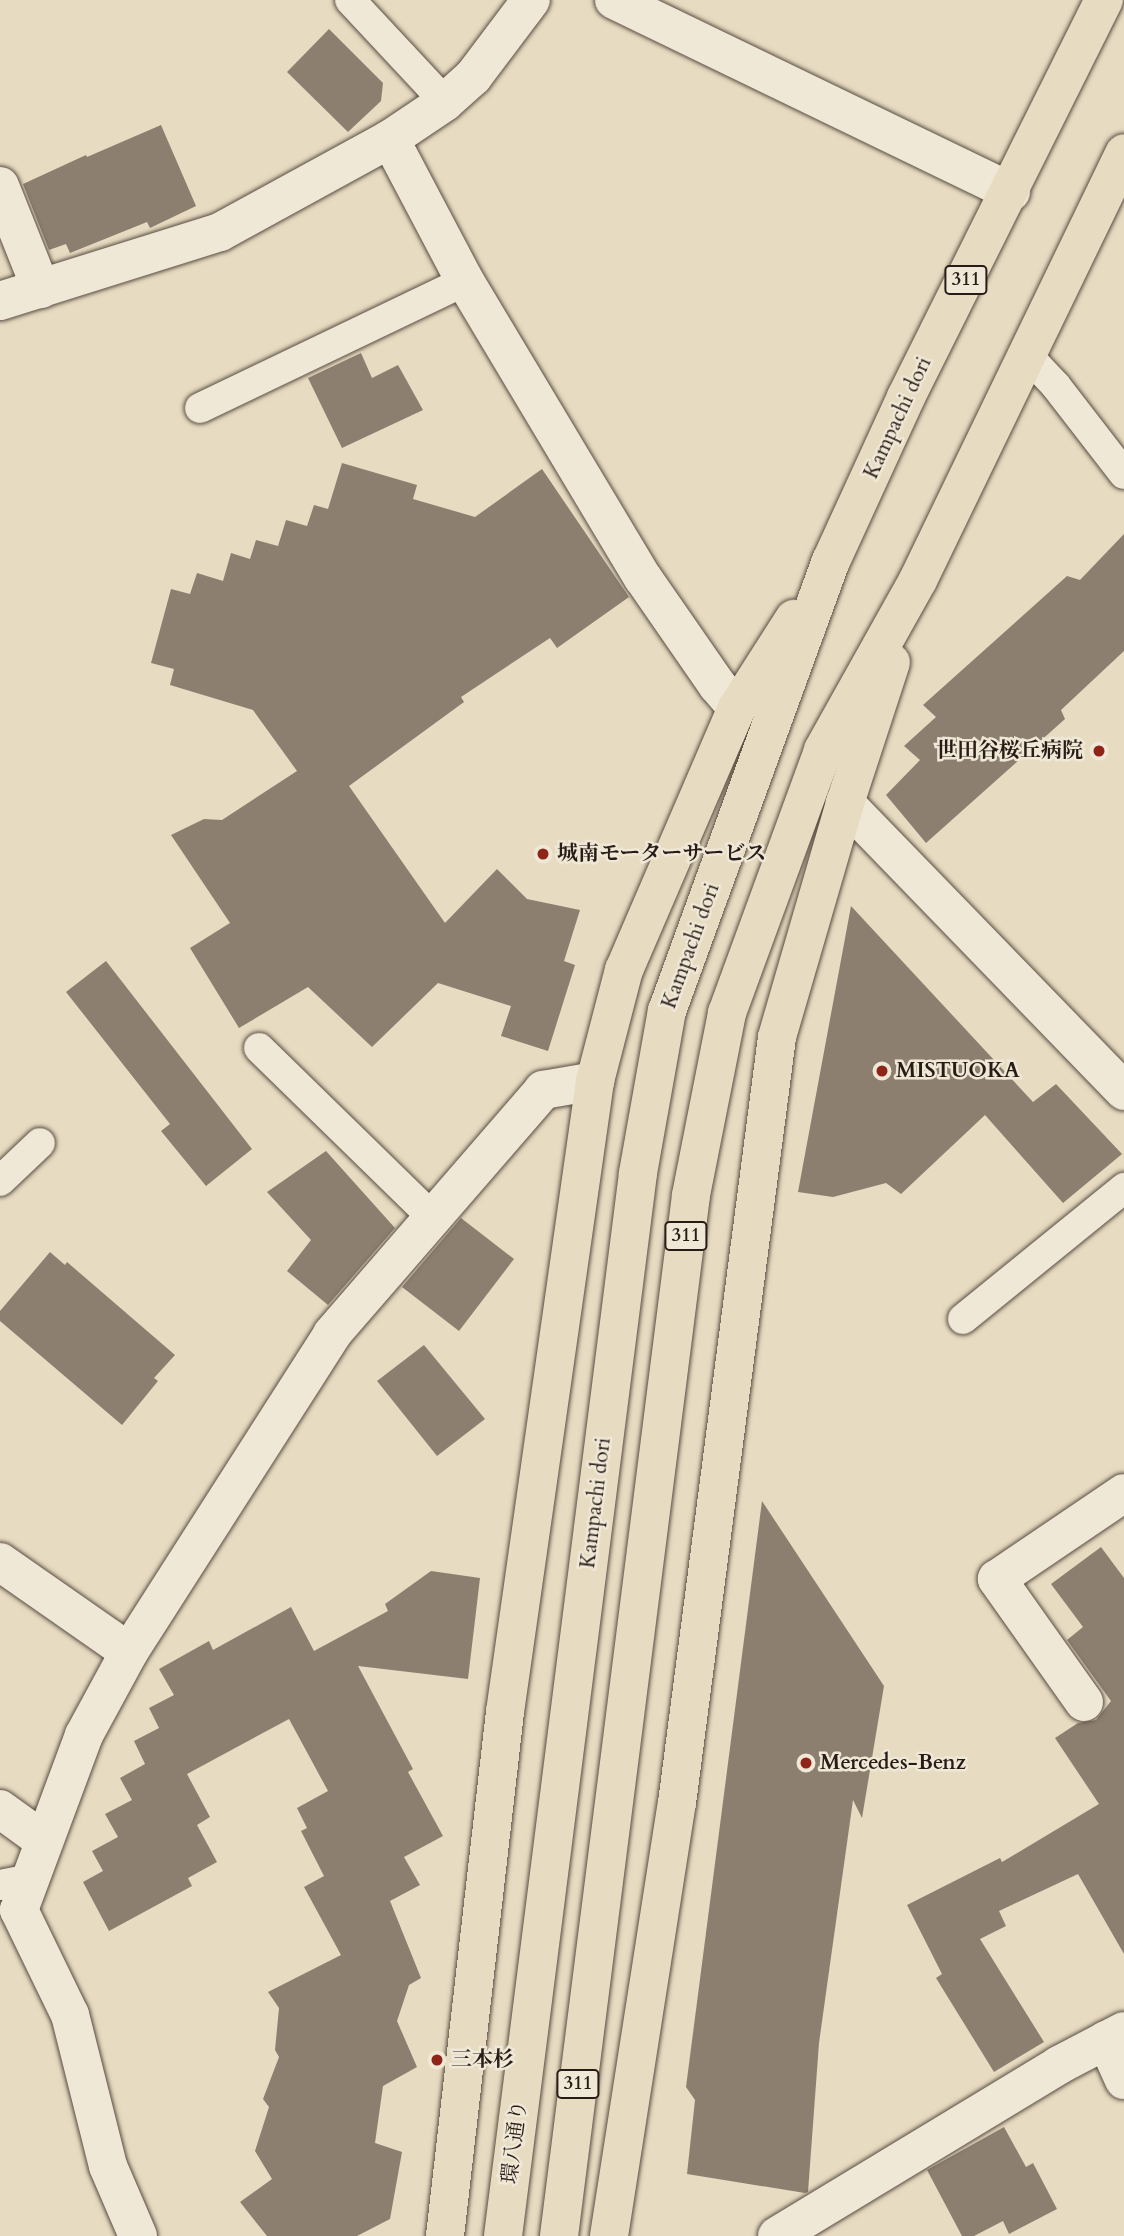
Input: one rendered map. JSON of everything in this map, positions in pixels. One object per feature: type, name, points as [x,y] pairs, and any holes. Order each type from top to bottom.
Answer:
[{"type":"main road","name":"Kampachi dori","points":[[543,1924],[638,1174],[667,1011],[831,561],[906,397],[1011,192],[1104,0]]},
{"type":"main road","name":"311","points":[[559,2236],[691,1195],[727,1013],[822,750],[918,580],[1124,153]]},
{"type":"main road","points":[[445,2236],[505,1712],[594,1082],[624,970],[737,708],[831,561]]},
{"type":"main road","points":[[609,2236],[677,1803],[777,1037],[845,803],[918,580]]},
{"type":"main road","name":"環八通り","points":[[503,2236],[543,1924]]},
{"type":"street","points":[[0,301],[219,232],[390,139],[445,102],[473,77],[531,0]]},
{"type":"street","points":[[614,0],[1011,192]]},
{"type":"street","points":[[390,139],[465,281],[643,578],[717,685],[737,708]]},
{"type":"street","points":[[0,186],[40,289]]},
{"type":"street","points":[[845,803],[1124,1091]]},
{"type":"street","points":[[138,2236],[108,2166],[70,2015],[19,1910],[15,1882],[44,1841],[84,1735],[130,1652],[332,1334],[543,1090],[594,1082]]},
{"type":"street","points":[[1084,1702],[997,1579],[1124,1493]]},
{"type":"street","points":[[0,1562],[130,1652]]},
{"type":"street","points":[[0,1809],[44,1841]]},
{"type":"street","points":[[777,2236],[1047,2072],[1115,2035],[1124,2080]]},
{"type":"lane","points":[[350,0],[445,102]]},
{"type":"lane","points":[[200,408],[465,281]]},
{"type":"lane","points":[[1026,354],[1056,386],[1124,474]]},
{"type":"lane","points":[[259,1048],[433,1218]]},
{"type":"lane","points":[[0,1181],[40,1143]]},
{"type":"lane","points":[[963,1318],[1124,1188]]},
{"type":"building","points":[[329,29],[383,83],[381,101],[348,132],[287,72]]},
{"type":"building","points":[[161,125],[196,206],[150,228],[147,222],[70,253],[66,244],[49,250],[23,184]]},
{"type":"building","points":[[361,353],[372,378],[398,365],[423,410],[342,448],[308,378]]},
{"type":"building","points":[[342,463],[417,485],[413,499],[475,517],[542,469],[629,597],[557,648],[550,638],[461,697],[464,702],[349,786],[445,923],[497,869],[527,899],[580,910],[564,961],[575,965],[548,1051],[501,1036],[511,1006],[438,983],[372,1047],[308,987],[239,1028],[190,948],[230,923],[171,835],[204,819],[222,820],[297,771],[253,710],[170,685],[174,669],[151,663],[171,589],[190,594],[197,573],[223,581],[231,553],[250,559],[256,540],[278,546],[286,520],[307,526],[314,505],[328,509]]},
{"type":"building","points":[[1124,534],[1124,651],[1061,710],[1065,719],[926,843],[886,795],[920,760],[904,746],[936,717],[923,705],[1067,576],[1080,580]]},
{"type":"building","points":[[851,906],[1033,1102],[1056,1084],[1122,1154],[1063,1203],[985,1115],[901,1194],[886,1183],[833,1197],[798,1192]]},
{"type":"building","points":[[106,961],[252,1149],[206,1186],[161,1131],[170,1124],[66,992]]},
{"type":"building","points":[[326,1151],[395,1228],[328,1305],[287,1271],[311,1240],[267,1192]]},
{"type":"building","points":[[461,1218],[514,1259],[459,1331],[402,1287]]},
{"type":"building","points":[[50,1252],[65,1265],[67,1262],[175,1355],[154,1378],[158,1381],[122,1425],[0,1321],[0,1311]]},
{"type":"building","points":[[424,1345],[485,1419],[437,1456],[377,1381]]},
{"type":"building","points":[[762,1501],[884,1686],[862,1818],[853,1800],[819,2043],[808,2192],[805,2193],[687,2174],[695,2100],[686,2087]]},
{"type":"building","points":[[1101,1547],[1124,1578],[1124,1954],[1078,1874],[999,1911],[1006,1926],[980,1939],[1044,2042],[994,2072],[936,1978],[942,1974],[907,1905],[1000,1858],[1002,1862],[1099,1804],[1055,1738],[1078,1723],[1096,1720],[1111,1701],[1067,1640],[1083,1627],[1051,1584]]},
{"type":"building","points":[[431,1571],[480,1578],[468,1679],[358,1666],[413,1769],[408,1772],[443,1836],[404,1857],[420,1885],[390,1901],[421,1978],[409,1985],[397,2021],[417,2067],[383,2086],[375,2143],[402,2152],[390,2219],[357,2236],[267,2236],[240,2202],[272,2179],[255,2151],[269,2107],[263,2099],[279,2057],[275,2050],[279,2008],[268,1992],[341,1955],[304,1887],[324,1876],[301,1831],[307,1828],[297,1808],[328,1791],[289,1719],[187,1774],[210,1817],[197,1825],[217,1862],[188,1878],[192,1886],[109,1931],[83,1882],[103,1871],[92,1851],[118,1837],[105,1814],[132,1800],[120,1778],[145,1764],[134,1741],[159,1728],[149,1708],[174,1695],[159,1669],[209,1641],[213,1650],[291,1607],[314,1651],[388,1611],[385,1604]]},
{"type":"building","points":[[1004,2127],[1026,2167],[1033,2163],[1057,2209],[1009,2234],[1003,2221],[974,2236],[962,2236],[927,2170]]},
{"type":"place","name":"世田谷桜丘病院","points":[[1099,751]]},
{"type":"place","name":"城南モーターサービス","points":[[543,854]]},
{"type":"place","name":"MISTUOKA","points":[[882,1071]]},
{"type":"place","name":"Mercedes-Benz","points":[[806,1763]]},
{"type":"place","name":"三本杉","points":[[437,2060]]}]
